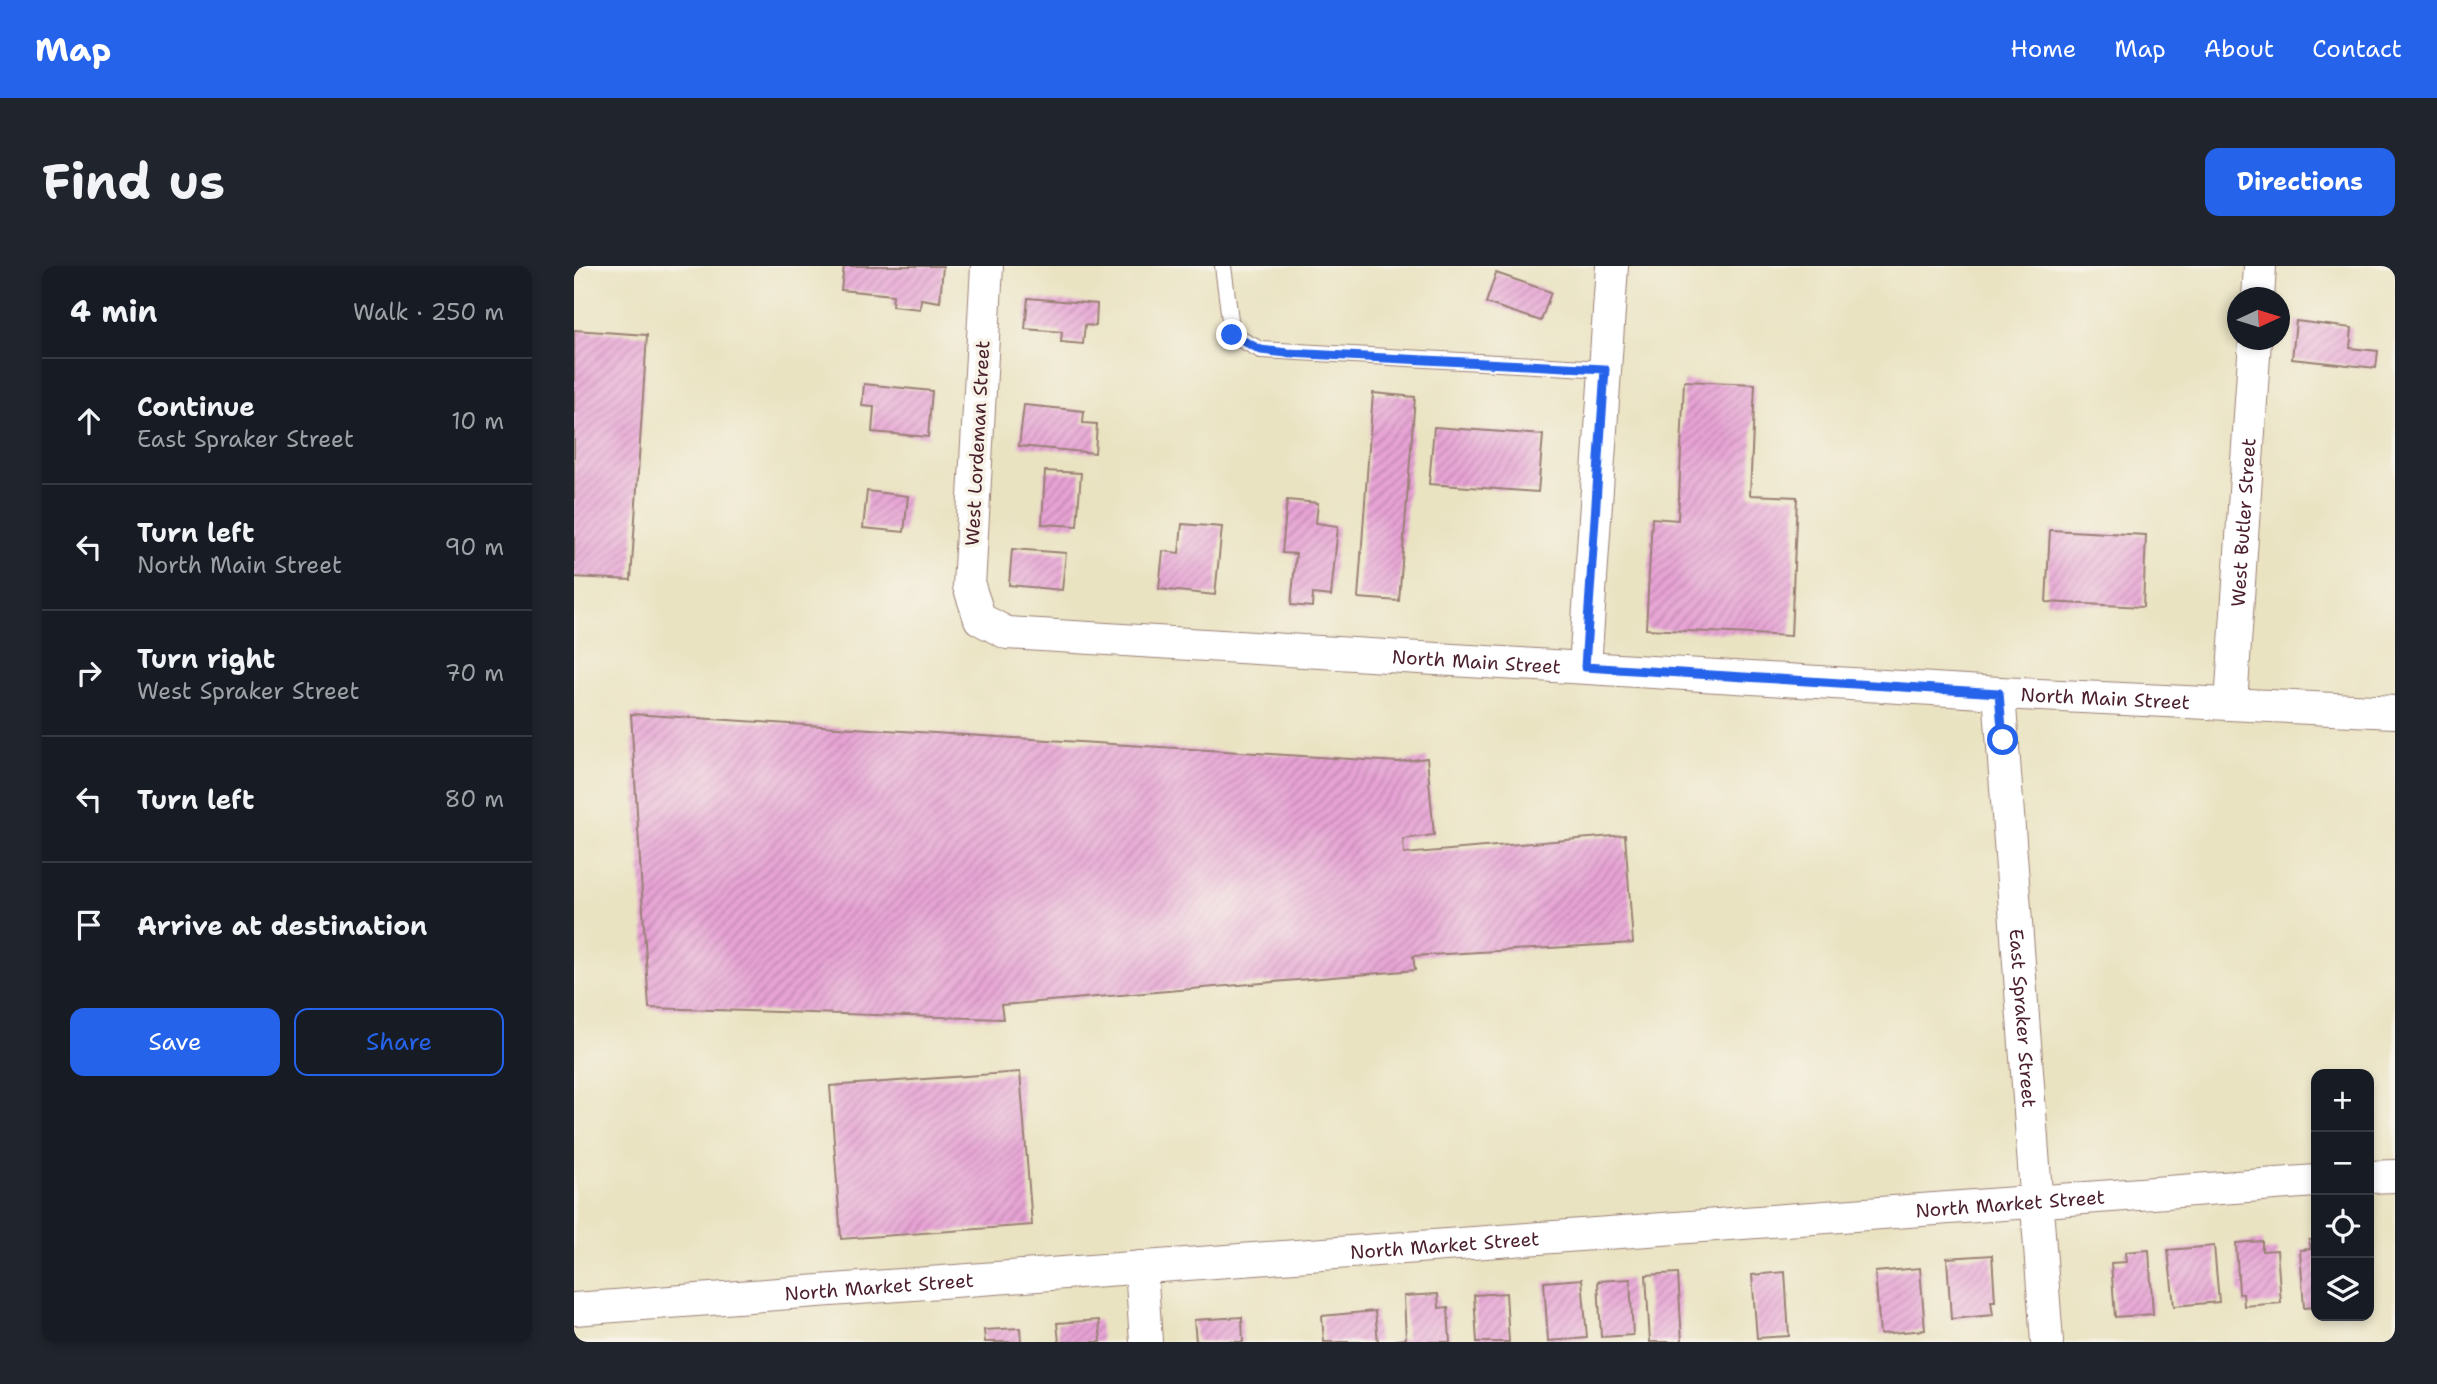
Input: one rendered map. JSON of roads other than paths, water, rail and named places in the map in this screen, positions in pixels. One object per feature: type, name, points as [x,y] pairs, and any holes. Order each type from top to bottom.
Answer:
[{"type":"street","name":"West Lordeman Street","points":[[980,619],[970,586],[987,266]]},
{"type":"street","points":[[1585,667],[1612,266]]},
{"type":"street","points":[[2259,287],[2260,266]]},
{"type":"street","name":"West Butler Street","points":[[2231,704],[2254,350]]},
{"type":"street","name":"North Main Street","points":[[980,619],[1007,633],[1999,693],[2395,712]]},
{"type":"street","name":"East Spraker Street","points":[[1999,693],[2047,1342]]},
{"type":"street","points":[[2374,1177],[2395,1175]]},
{"type":"street","name":"North Market Street","points":[[574,1309],[2311,1181]]},
{"type":"street","points":[[1141,1267],[1146,1342]]},
{"type":"lane","points":[[1223,266],[1232,335],[1261,350],[1605,369]]}]
